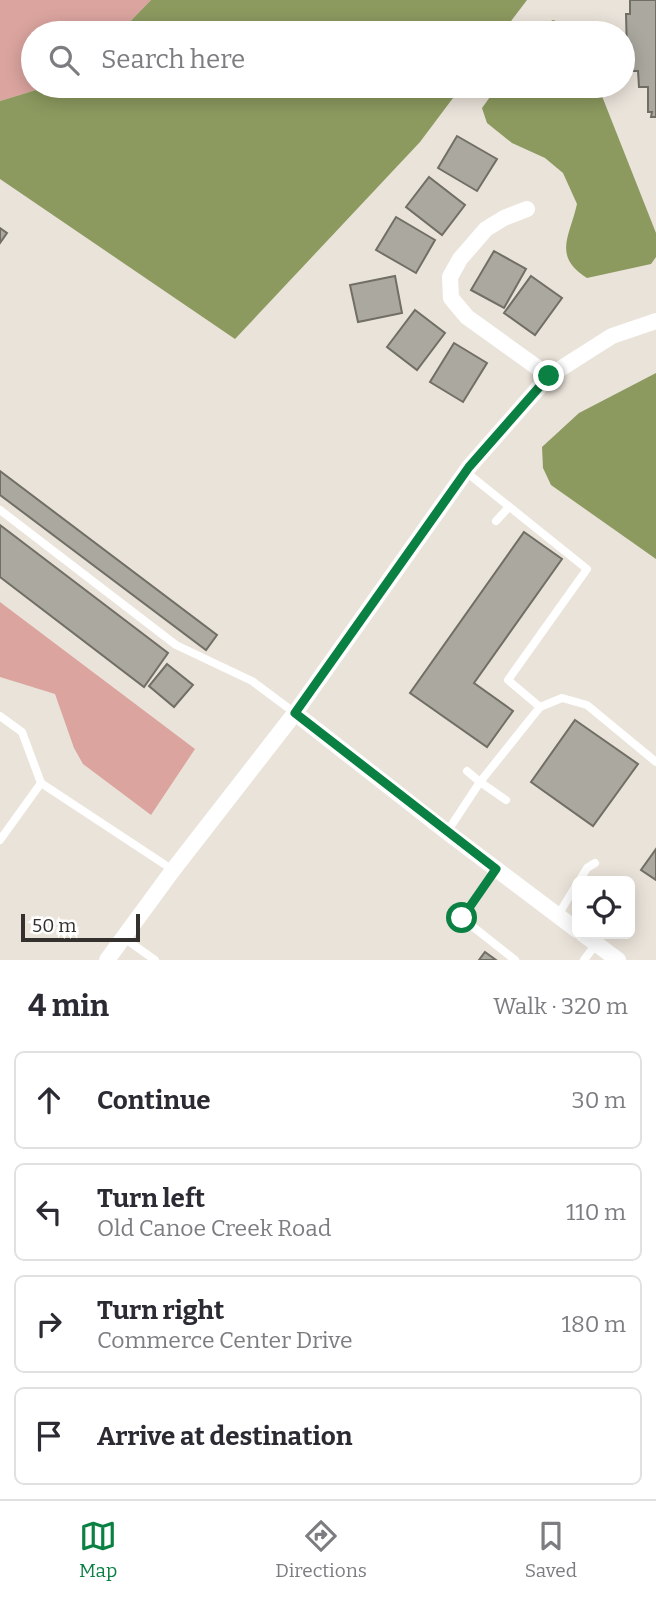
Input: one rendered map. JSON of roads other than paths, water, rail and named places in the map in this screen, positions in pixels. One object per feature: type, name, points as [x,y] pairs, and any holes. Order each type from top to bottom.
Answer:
[{"type":"street","points":[[527,209],[486,229],[450,277],[451,298],[467,317],[549,376]]},
{"type":"street","points":[[107,960],[295,713],[466,472],[549,376],[612,336],[656,321]]},
{"type":"street","points":[[295,713],[572,925]]},
{"type":"street","points":[[590,939],[618,960]]},
{"type":"lane","points":[[466,472],[587,569],[508,680],[540,707]]},
{"type":"lane","points":[[496,522],[509,507]]},
{"type":"lane","points":[[0,510],[176,645],[252,681],[295,713]]},
{"type":"lane","points":[[447,832],[480,782],[540,707],[562,698],[587,705],[656,762]]},
{"type":"lane","points":[[0,716],[22,732],[41,783],[173,870]]},
{"type":"lane","points":[[467,771],[506,800]]},
{"type":"lane","points":[[0,840],[41,783]]},
{"type":"lane","points":[[582,876],[587,868],[595,863]]},
{"type":"lane","points":[[496,869],[462,918],[515,960]]},
{"type":"lane","points":[[558,915],[572,893]]},
{"type":"lane","points":[[124,937],[155,960]]},
{"type":"lane","points":[[584,960],[590,939]]}]
